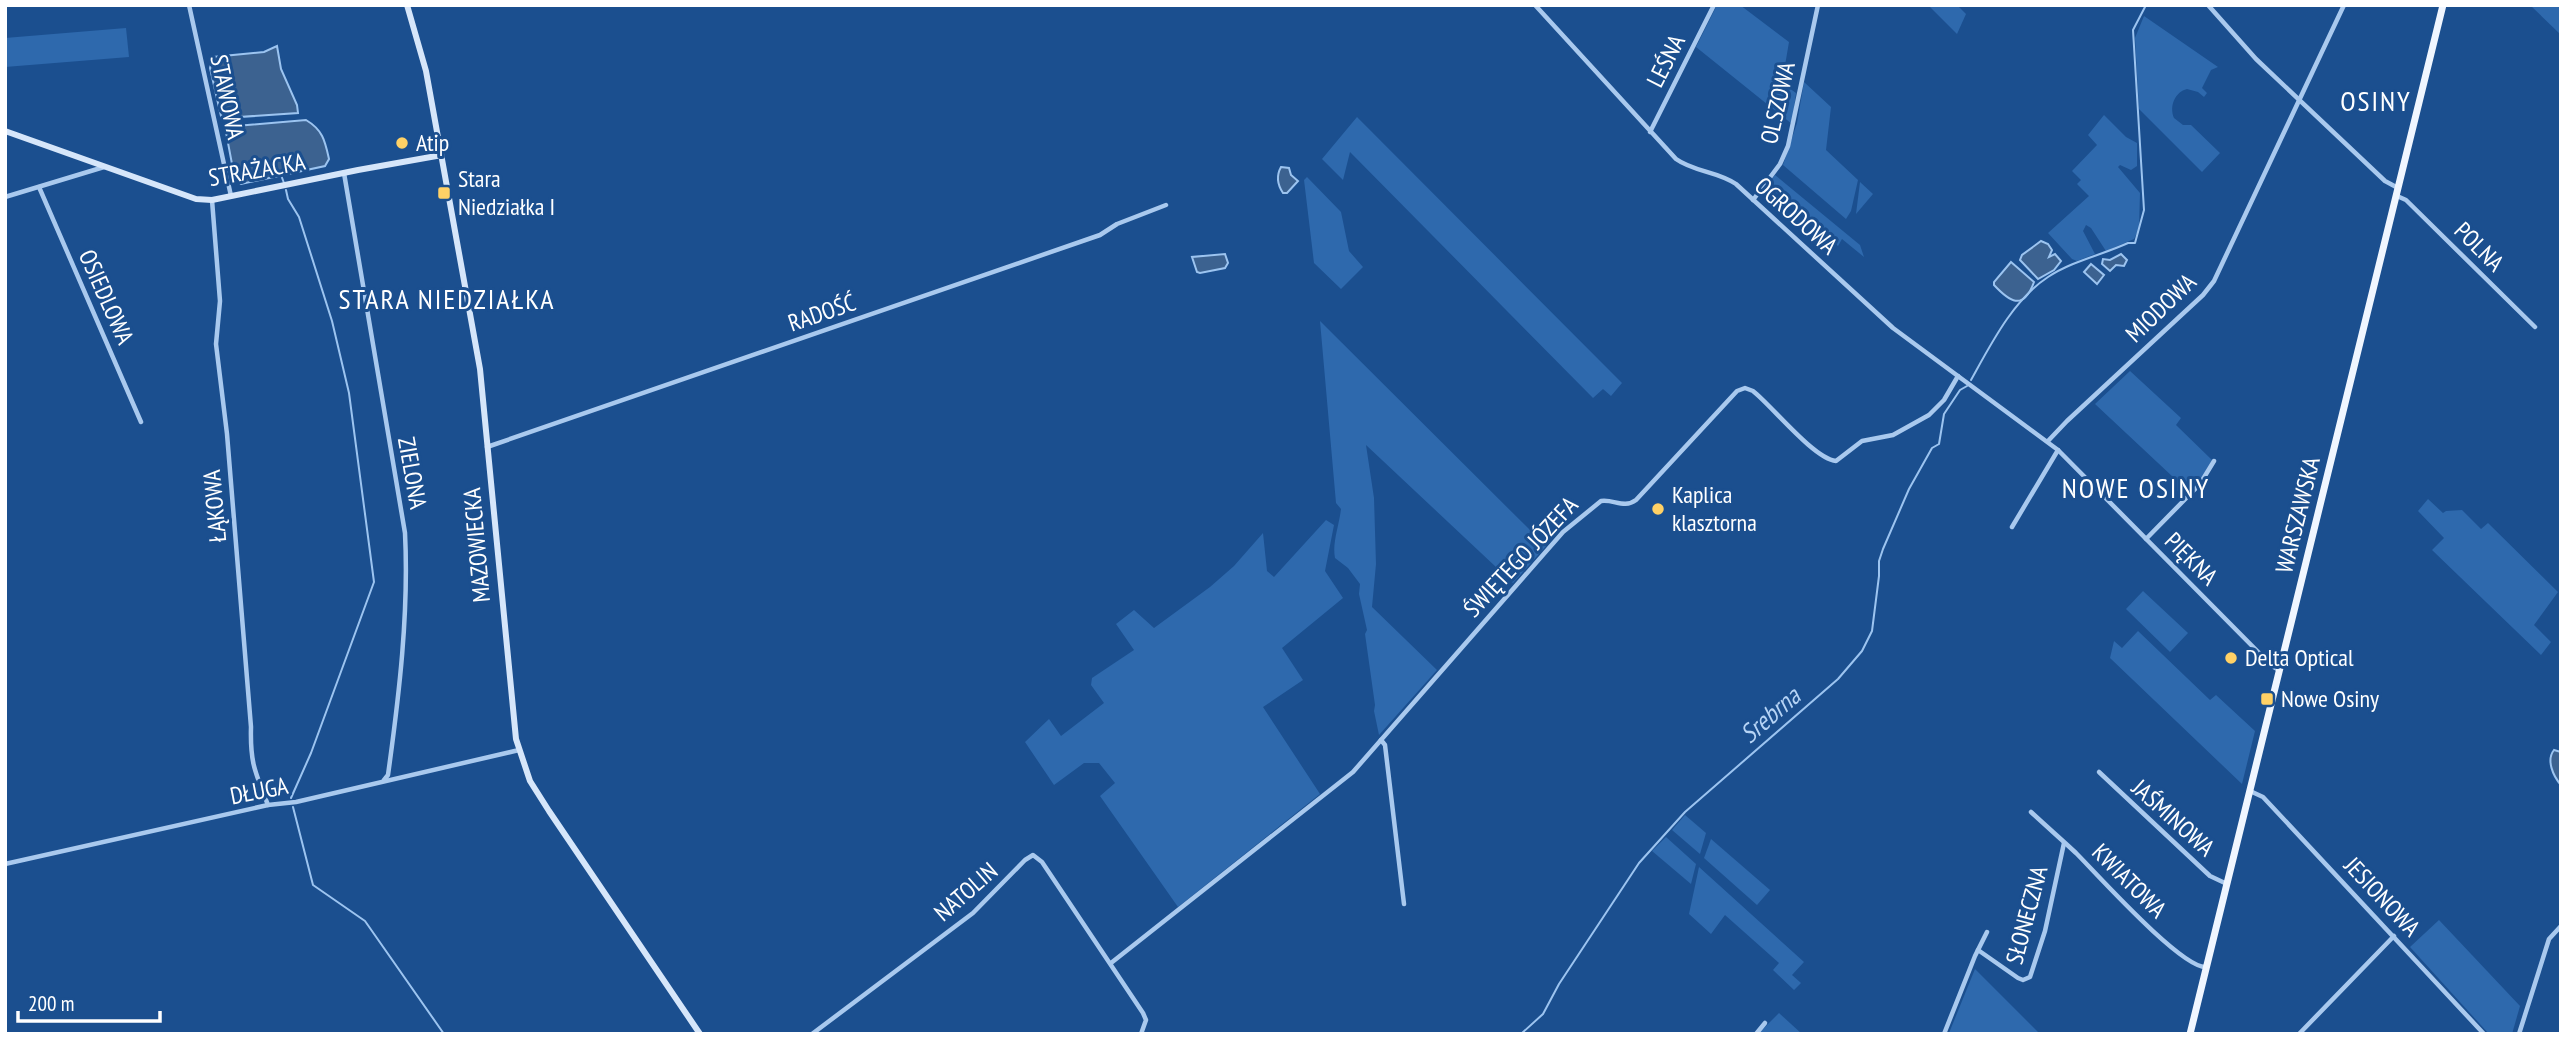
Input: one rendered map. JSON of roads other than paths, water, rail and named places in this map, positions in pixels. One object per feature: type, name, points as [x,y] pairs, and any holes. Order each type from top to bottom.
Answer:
[{"type":"main road","name":"WARSZAWSKA","points":[[2190,1034],[2443,5]]},
{"type":"street","name":"STAWOWA","points":[[189,5],[231,196]]},
{"type":"street","name":"MAZOWIECKA","points":[[407,5],[423,53],[475,337],[511,702],[519,750],[530,780],[548,811],[700,1034]]},
{"type":"street","name":"OGRODOWA","points":[[1535,5],[1678,161],[1728,179],[1893,328],[2048,441]]},
{"type":"street","name":"LEŚNA","points":[[1650,132],[1714,5]]},
{"type":"street","name":"OLSZOWA","points":[[1753,200],[1780,164],[1788,146],[1818,5]]},
{"type":"street","name":"POLNA","points":[[2208,5],[2256,59],[2406,200],[2535,327]]},
{"type":"street","name":"MIODOWA","points":[[2048,441],[2211,285],[2224,263],[2344,5]]},
{"type":"street","name":"STRAŻACKA","points":[[5,131],[196,200],[212,200],[442,155]]},
{"type":"street","points":[[5,197],[104,167]]},
{"type":"street","name":"ZIELONA","points":[[344,173],[405,533],[407,581],[396,722],[384,780]]},
{"type":"street","name":"OSIEDLOWA","points":[[38,187],[141,422]]},
{"type":"street","name":"ŁĄKOWA","points":[[212,200],[220,301],[216,344],[227,435],[251,726],[250,755],[255,776],[268,805]]},
{"type":"street","name":"RADOŚĆ","points":[[487,447],[1100,235],[1166,205]]},
{"type":"street","name":"ŚWIĘTEGO JÓZEFA","points":[[1111,963],[1347,777],[1563,532],[1601,500],[1625,505],[1636,500],[1737,391],[1745,388],[1753,391],[1809,444],[1829,460],[1836,461],[1860,442],[1892,435],[1929,415],[1941,403],[1958,376]]},
{"type":"street","name":"PIĘKNA","points":[[2048,441],[2280,670]]},
{"type":"street","points":[[2012,527],[2058,450]]},
{"type":"street","points":[[2146,539],[2200,484],[2214,461]]},
{"type":"street","points":[[1381,740],[1385,745],[1404,904]]},
{"type":"street","name":"DŁUGA","points":[[5,864],[268,805],[296,802],[519,750]]},
{"type":"street","name":"JAŚMINOWA","points":[[2099,772],[2210,876],[2227,884]]},
{"type":"street","name":"JESIONOWA","points":[[2250,791],[2263,797],[2484,1034]]},
{"type":"street","name":"KWIATOWA","points":[[2031,812],[2168,944],[2198,966],[2206,967]]},
{"type":"street","name":"SŁONECZNA","points":[[1978,950],[2020,979],[2030,977],[2045,931],[2064,843]]},
{"type":"street","name":"NATOLIN","points":[[812,1034],[973,913],[1033,855],[1042,862],[1111,963]]},
{"type":"street","points":[[2519,1034],[2549,939],[2561,926]]},
{"type":"street","points":[[1944,1034],[1987,933]]},
{"type":"street","points":[[2299,1034],[2394,936]]},
{"type":"street","points":[[1111,963],[1146,1020],[1141,1034]]},
{"type":"street","points":[[1756,1034],[1765,1023]]},
{"type":"waterway","points":[[1971,380],[2004,324],[2035,287],[2067,267],[2128,243],[2135,243],[2144,210],[2133,30],[2146,5]]},
{"type":"waterway","points":[[281,175],[284,183]]},
{"type":"waterway","points":[[286,190],[288,199],[299,217],[332,321],[349,393],[374,582],[311,753],[291,798]]},
{"type":"waterway","name":"Srebrna","points":[[1521,1034],[1543,1014],[1559,984],[1639,863],[1685,812],[1838,679],[1862,651],[1872,631],[1879,561],[1883,549],[1909,489],[1932,448],[1939,444],[1944,414],[1960,390],[1967,386]]},
{"type":"waterway","points":[[293,807],[313,885],[365,921],[444,1034]]},
{"type":"place","name":"Atip","points":[[402,143]]},
{"type":"place","name":"Stara Niedziałka I","points":[[444,193]]},
{"type":"place","name":"Kaplica klasztorna","points":[[1658,509]]},
{"type":"place","name":"Delta Optical","points":[[2231,658]]},
{"type":"place","name":"Nowe Osiny","points":[[2267,699]]},
{"type":"district","name":"OSINY","points":[[2376,101]]},
{"type":"district","name":"STARA NIEDZIAŁKA","points":[[447,299]]},
{"type":"district","name":"NOWE OSINY","points":[[2136,488]]}]
